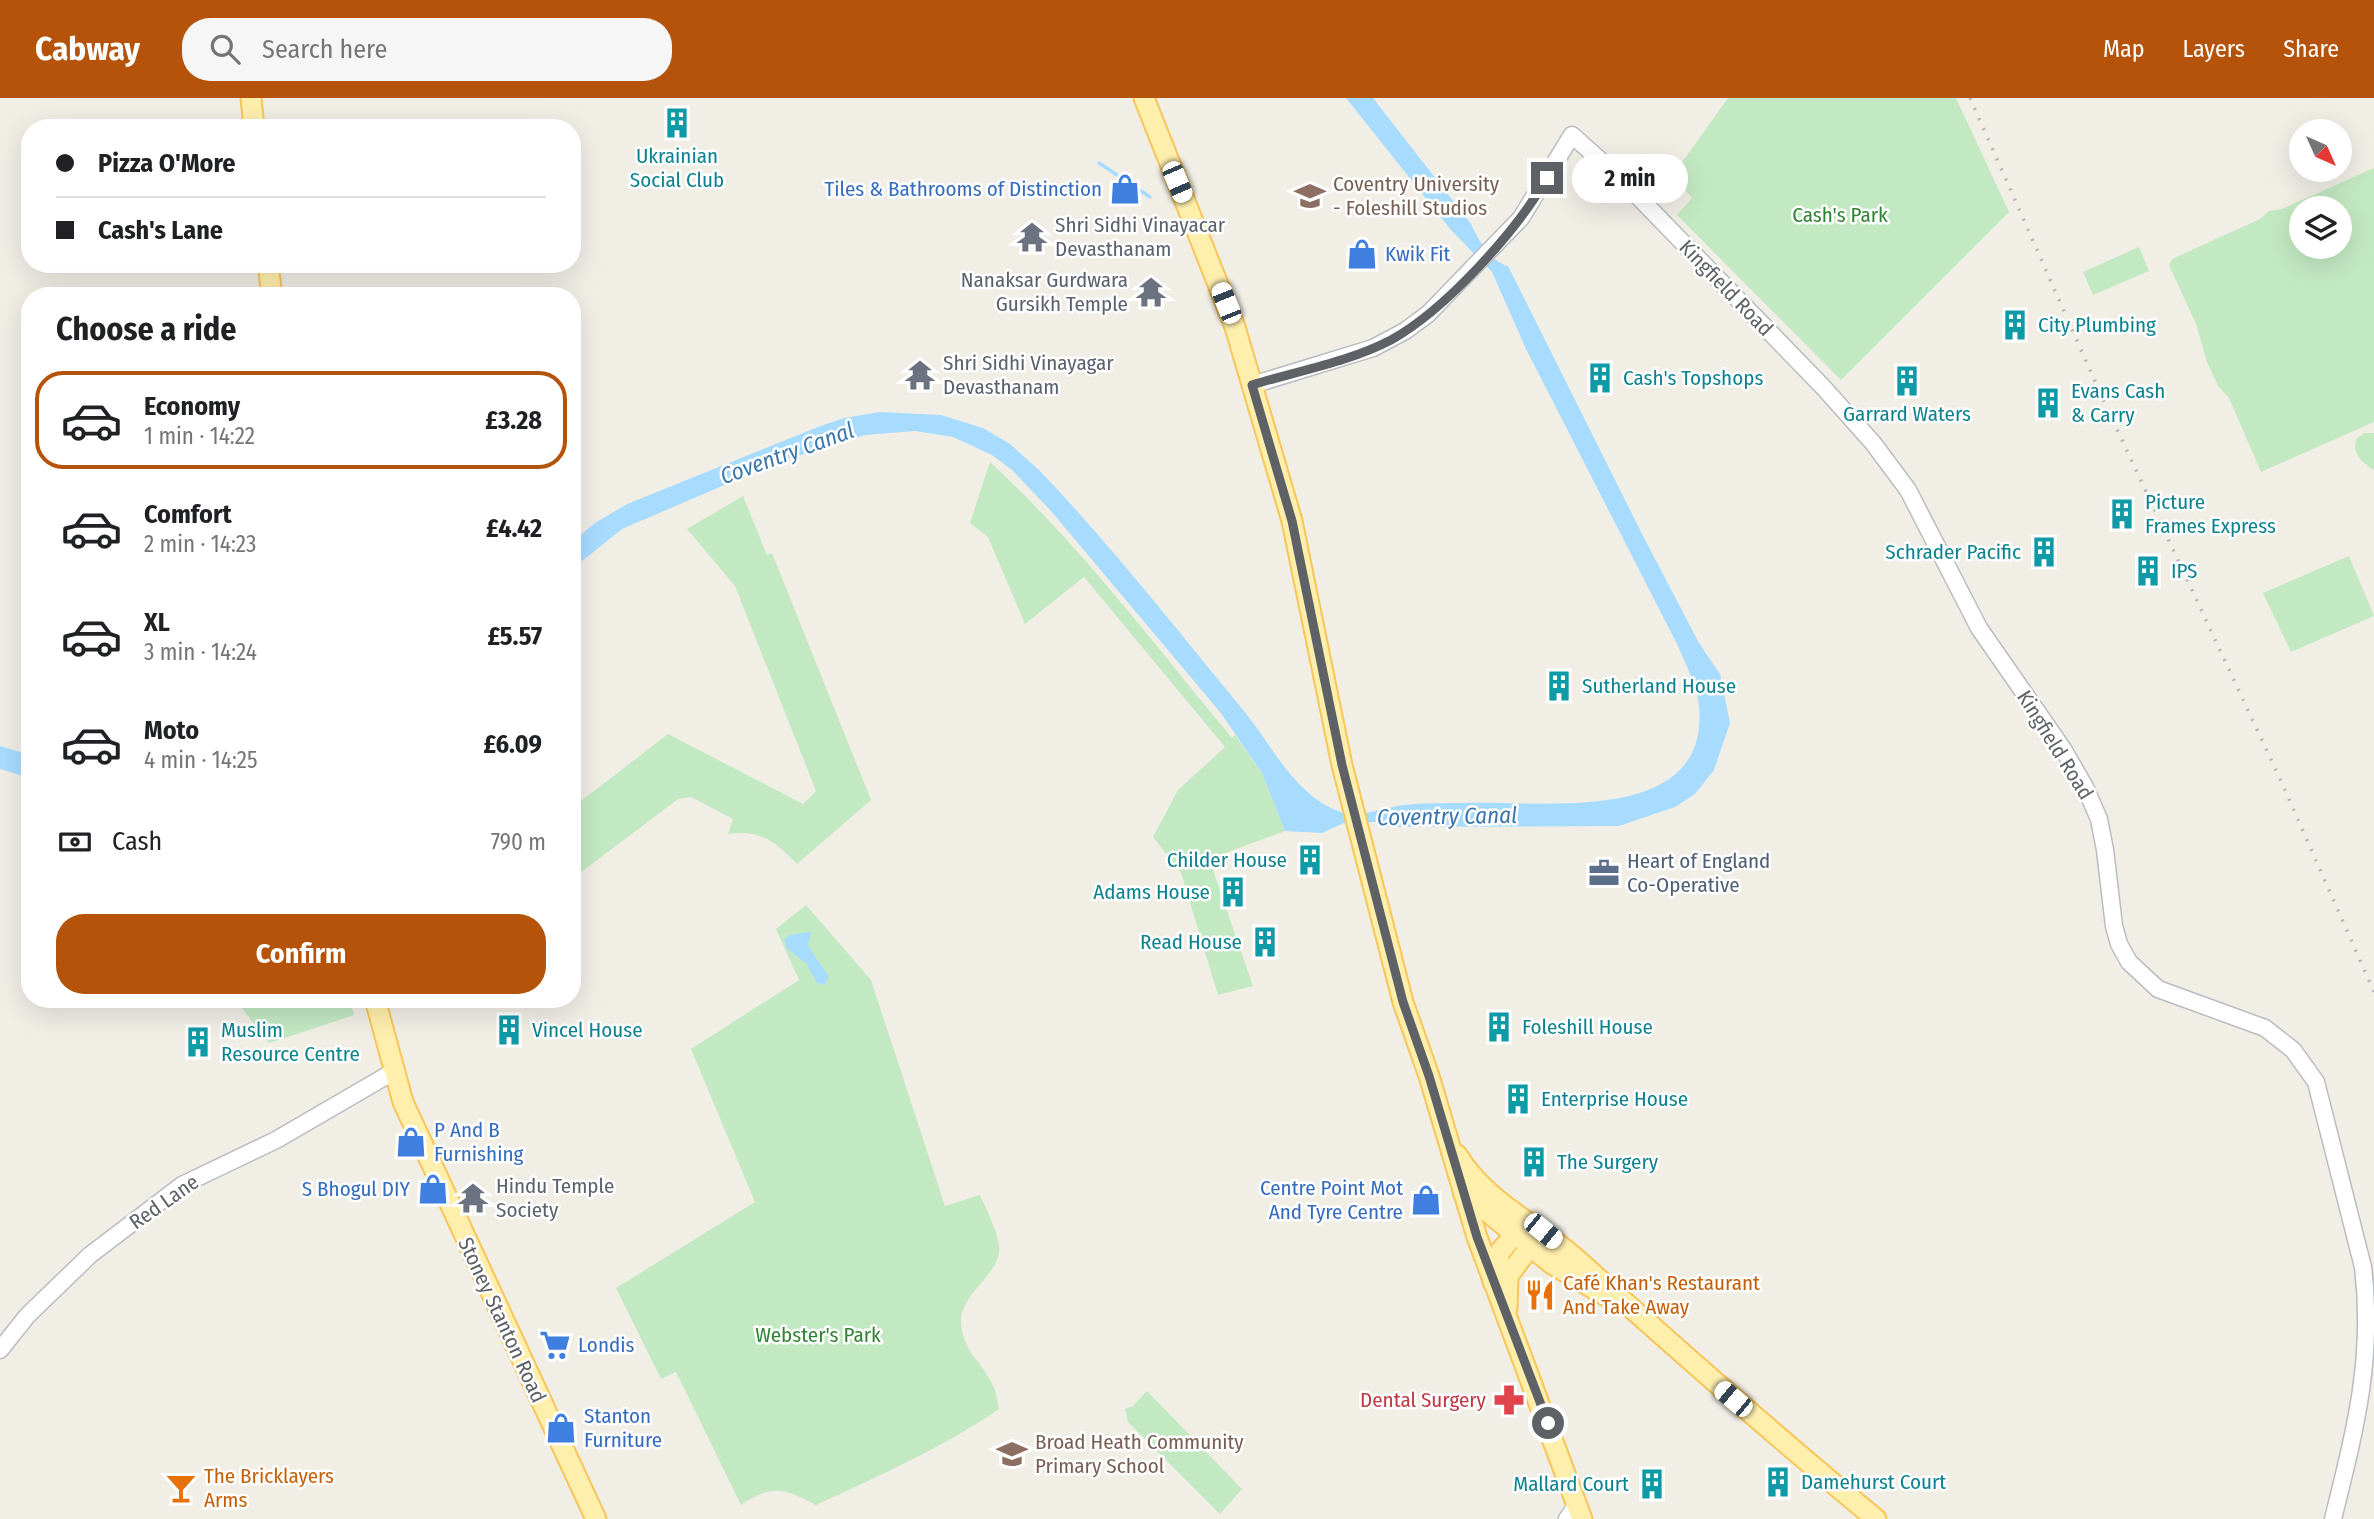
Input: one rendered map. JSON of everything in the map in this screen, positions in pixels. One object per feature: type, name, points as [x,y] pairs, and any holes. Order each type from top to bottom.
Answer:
[{"type":"main road","points":[[251,98],[253,119]]},
{"type":"main road","points":[[1144,98],[1235,327],[1292,521],[1342,765],[1403,1002],[1449,1143],[1462,1192],[1493,1283],[1507,1312],[1575,1514]]},
{"type":"main road","name":"Stoney Stanton Road","points":[[377,1008],[393,1072],[454,1217],[596,1519]]},
{"type":"main road","points":[[1449,1143],[1519,1228],[1530,1247],[1570,1277],[1630,1309]]},
{"type":"main road","points":[[1462,1192],[1519,1228],[1543,1231],[1876,1519]]},
{"type":"main road","points":[[1493,1283],[1500,1252],[1519,1228]]},
{"type":"main road","points":[[1507,1312],[1508,1276],[1543,1231]]},
{"type":"street","name":"Kingfield Road","points":[[1252,385],[1389,341],[1428,314],[1506,236],[1534,200],[1572,135],[1620,178],[1814,378],[1873,443],[1908,490],[1979,628],[2063,750],[2085,787],[2099,819],[2119,944],[2138,973],[2158,989],[2265,1028],[2293,1050],[2316,1082],[2363,1267],[2367,1295],[2363,1394],[2333,1519]]},
{"type":"street","name":"Red Lane","points":[[0,1350],[27,1316],[90,1255],[182,1185],[276,1140],[393,1072]]},
{"type":"green space","name":"Cash's Park","points":[[1728,98],[1956,98],[2009,212],[1841,380],[1677,215],[1692,198],[1673,175]]},
{"type":"green space","points":[[2374,168],[2374,422],[2261,472],[2229,398],[2218,386],[2207,362],[2196,324],[2169,265],[2172,259],[2260,219],[2269,211],[2289,206],[2289,259],[2352,259],[2352,196],[2311,196],[2343,182],[2352,182],[2352,178]]},
{"type":"green space","points":[[2139,247],[2149,271],[2093,295],[2083,272]]},
{"type":"green space","points":[[2365,433],[2374,433],[2374,470],[2356,453],[2357,438]]},
{"type":"green space","points":[[990,462],[1086,561],[1232,738],[1235,735],[1262,773],[1285,831],[1209,859],[1253,986],[1218,995],[1181,873],[1153,837],[1178,790],[1225,747],[1084,577],[1025,624],[988,537],[970,523]]},
{"type":"green space","points":[[743,496],[767,555],[772,553],[871,800],[797,864],[782,849],[758,835],[728,834],[733,819],[691,797],[678,799],[581,872],[581,801],[668,734],[803,804],[816,791],[735,586],[687,529]]},
{"type":"green space","points":[[2349,556],[2374,616],[2291,652],[2263,593]]},
{"type":"green space","name":"Webster's Park","points":[[806,905],[871,980],[945,1206],[980,1195],[994,1226],[999,1255],[989,1274],[968,1301],[961,1321],[965,1341],[990,1379],[999,1409],[933,1449],[816,1505],[786,1492],[770,1491],[741,1505],[676,1372],[661,1379],[616,1288],[755,1202],[691,1049],[799,980],[776,929]]},
{"type":"green space","points":[[242,1008],[352,1008],[354,1015],[269,1043]]},
{"type":"green space","points":[[1147,1391],[1242,1489],[1220,1514],[1128,1422],[1125,1409],[1133,1406]]},
{"type":"water","name":"Coventry Canal","points":[[1346,98],[1373,98],[1471,224],[1485,249],[1495,260],[1508,266],[1640,530],[1699,643],[1720,674],[1730,723],[1714,770],[1695,794],[1675,807],[1619,826],[1387,827],[1377,822],[1344,823],[1322,833],[1285,831],[1262,773],[1220,712],[1051,511],[1012,470],[992,455],[953,437],[915,431],[865,435],[778,462],[622,529],[581,562],[581,535],[627,504],[844,418],[880,412],[941,415],[983,428],[1010,444],[1039,470],[1144,589],[1244,711],[1289,772],[1310,794],[1333,809],[1353,814],[1419,804],[1576,803],[1616,799],[1650,789],[1678,772],[1695,745],[1699,706],[1691,676],[1526,349],[1492,272],[1451,230]]},
{"type":"water","points":[[0,746],[21,752],[21,775],[0,769]]},
{"type":"water","points":[[811,932],[808,946],[829,977],[825,985],[817,983],[806,963],[786,948],[785,940],[789,935]]},
{"type":"waterway","points":[[1099,163],[1150,197]]},
{"type":"railway","points":[[1970,98],[2101,395],[2281,781],[2374,992]]},
{"type":"place","name":"Ukrainian Social Club","points":[[677,123]]},
{"type":"place","name":"Tiles & Bathrooms of Distinction","points":[[1125,189]]},
{"type":"place","name":"Coventry University - Foleshill Studios","points":[[1310,196]]},
{"type":"place","name":"Shri Sidhi Vinayacar Devasthanam","points":[[1032,237]]},
{"type":"place","name":"Kwik Fit","points":[[1362,254]]},
{"type":"place","name":"Nanaksar Gurdwara Gursikh Temple","points":[[1151,292]]},
{"type":"place","name":"City Plumbing","points":[[2015,325]]},
{"type":"place","name":"Shri Sidhi Vinayagar Devasthanam","points":[[920,375]]},
{"type":"place","name":"Cash's Topshops","points":[[1600,378]]},
{"type":"place","name":"Garrard Waters","points":[[1907,381]]},
{"type":"place","name":"Evans Cash & Carry","points":[[2048,403]]},
{"type":"place","name":"Picture Frames Express","points":[[2122,514]]},
{"type":"place","name":"Schrader Pacific","points":[[2044,552]]},
{"type":"place","name":"IPS","points":[[2148,571]]},
{"type":"place","name":"Sutherland House","points":[[1559,686]]},
{"type":"place","name":"Childer House","points":[[1310,860]]},
{"type":"place","name":"Heart of England Co-Operative","points":[[1604,873]]},
{"type":"place","name":"Adams House","points":[[1233,892]]},
{"type":"place","name":"Read House","points":[[1265,942]]},
{"type":"place","name":"Foleshill House","points":[[1499,1027]]},
{"type":"place","name":"Vincel House","points":[[509,1030]]},
{"type":"place","name":"Muslim Resource Centre","points":[[198,1042]]},
{"type":"place","name":"Enterprise House","points":[[1518,1099]]},
{"type":"place","name":"P And B Furnishing","points":[[411,1142]]},
{"type":"place","name":"The Surgery","points":[[1534,1162]]},
{"type":"place","name":"S Bhogul DIY","points":[[433,1189]]},
{"type":"place","name":"Hindu Temple Society","points":[[473,1198]]},
{"type":"place","name":"Centre Point Mot And Tyre Centre","points":[[1426,1200]]},
{"type":"place","name":"Café Khan's Restaurant And Take Away","points":[[1540,1295]]},
{"type":"place","name":"Londis","points":[[555,1345]]},
{"type":"place","name":"Dental Surgery","points":[[1509,1400]]},
{"type":"place","name":"Stanton Furniture","points":[[561,1428]]},
{"type":"place","name":"Broad Heath Community Primary School","points":[[1012,1454]]},
{"type":"place","name":"Damehurst Court","points":[[1778,1482]]},
{"type":"place","name":"Mallard Court","points":[[1652,1484]]},
{"type":"place","name":"The Bricklayers Arms","points":[[181,1488]]},
{"type":"route","points":[[1547,178],[1506,236],[1428,314],[1405,331],[1389,341],[1360,352],[1252,385],[1292,521],[1325,670],[1342,765],[1403,1002],[1429,1076],[1477,1237],[1548,1423]]}]
